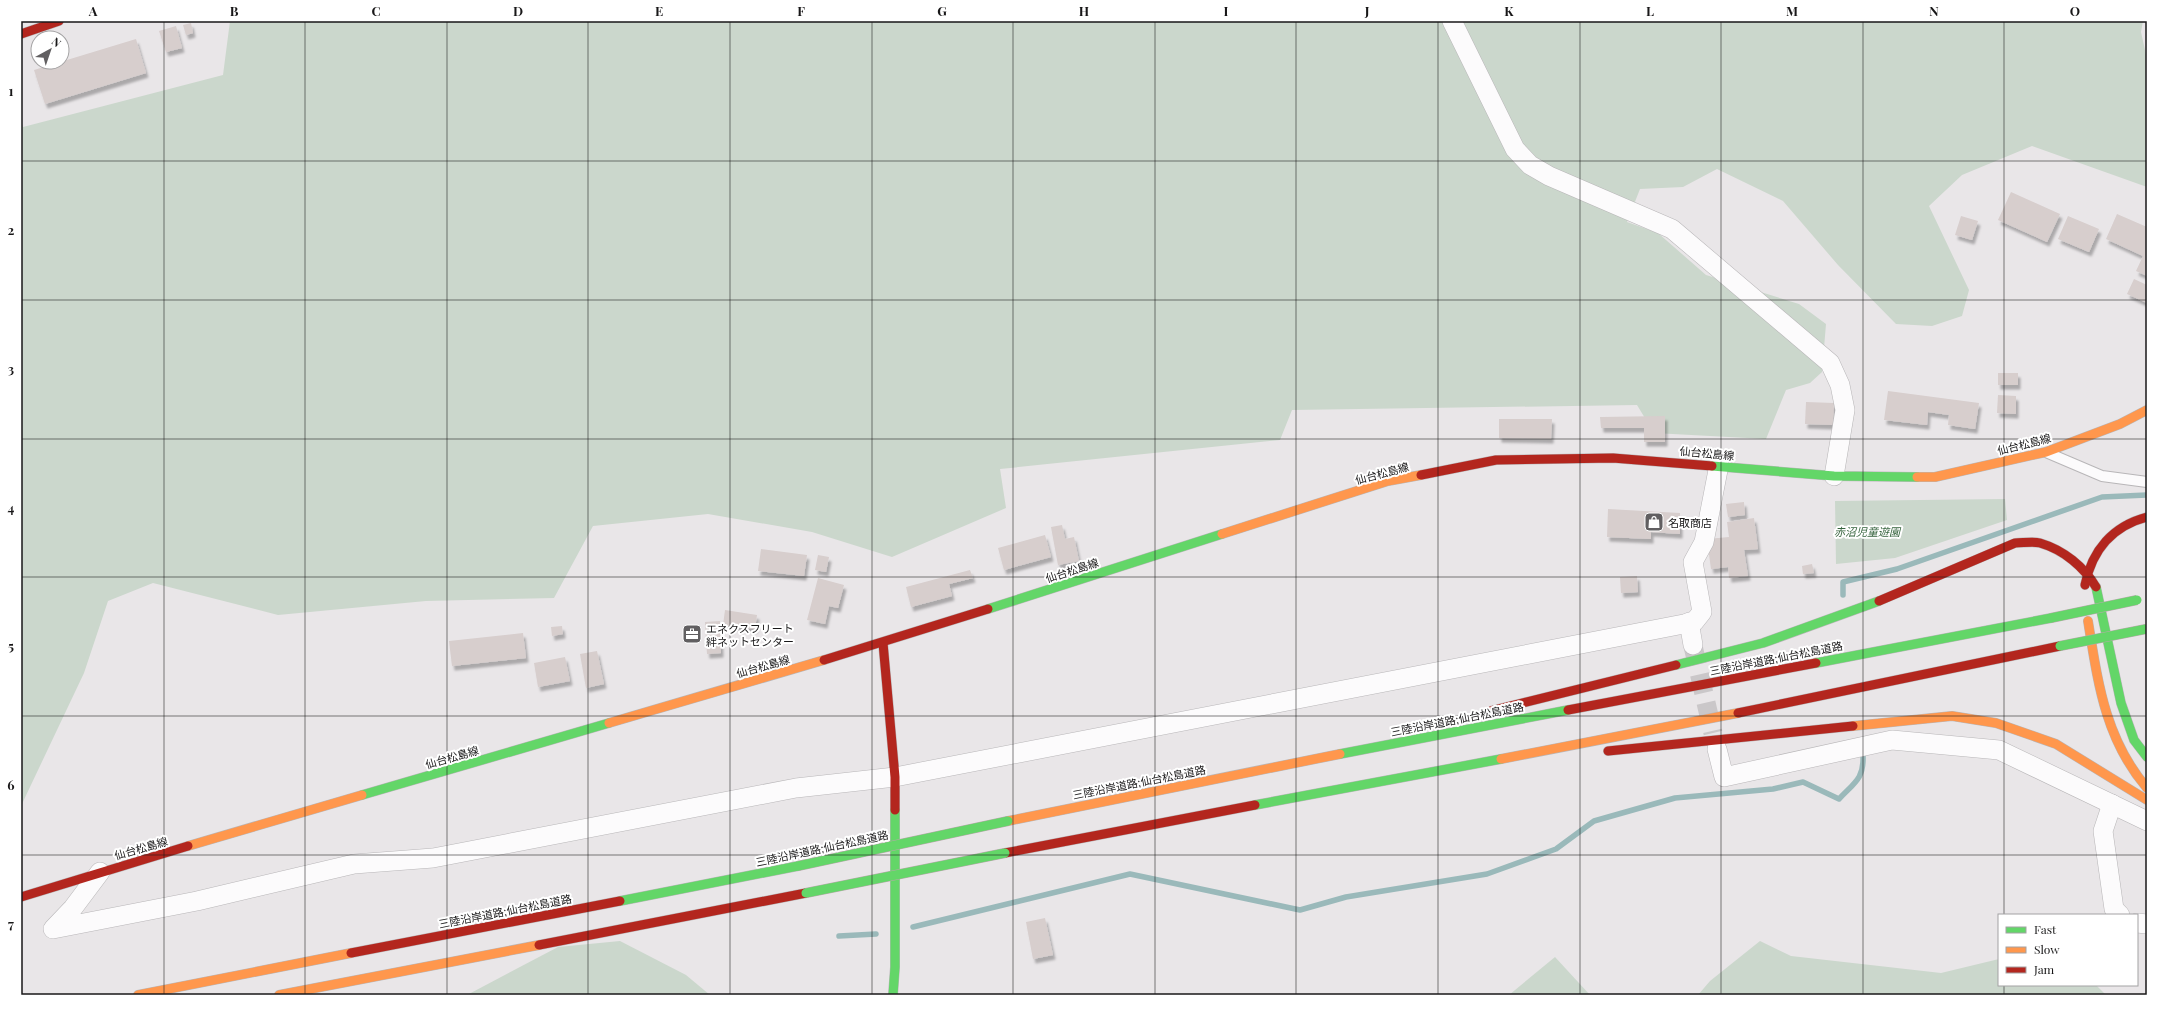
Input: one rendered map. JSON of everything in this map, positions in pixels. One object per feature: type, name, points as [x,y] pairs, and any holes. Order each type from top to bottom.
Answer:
[{"type":"main road","points":[[21,34],[59,21]]},
{"type":"main road","name":"仙台松島線","points":[[21,897],[100,872],[884,643],[1388,481],[1496,460],[1612,458],[1719,465],[1834,476],[1935,477],[2046,452],[2120,424],[2147,410]]},
{"type":"main road","points":[[2147,517],[2137,519],[2120,527],[2107,538],[2087,572],[2084,599],[2105,711],[2133,772],[2147,788]]},
{"type":"main road","points":[[1483,713],[1763,642],[1843,616],[1901,593],[2015,543],[2039,543],[2060,551],[2087,572],[2098,590],[2121,703],[2134,740],[2147,757]]},
{"type":"main road","name":"三陸沿岸道路;仙台松島道路","points":[[138,995],[798,866],[1270,767],[2051,618],[2147,598]]},
{"type":"main road","points":[[279,995],[1005,853],[1694,722],[2146,629]]},
{"type":"main road","points":[[884,643],[895,778],[895,967],[893,995]]},
{"type":"main road","points":[[1484,762],[1952,716],[1996,723],[2056,744],[2147,800]]},
{"type":"main road","points":[[1270,767],[1422,728]]},
{"type":"street","points":[[1452,21],[1516,149],[1530,165],[1549,176],[1672,229],[1830,363],[1840,385],[1845,410],[1834,476]]},
{"type":"street","points":[[100,872],[73,908],[53,929],[197,901],[354,864],[433,858],[796,788],[895,778],[1694,622],[1702,612],[1693,562],[1704,542],[1719,465]]},
{"type":"street","points":[[1688,622],[1693,645]]},
{"type":"street","points":[[1717,749],[1724,777],[1892,740],[1999,750],[2147,821]]},
{"type":"street","points":[[2112,804],[2103,831],[2114,909],[2119,914]]},
{"type":"lane","points":[[2046,452],[2102,476],[2147,482]]},
{"type":"green space","points":[[230,21],[2143,21],[2141,32],[2147,59],[2147,187],[2032,146],[1962,175],[1929,206],[1969,290],[1962,316],[1932,326],[1896,324],[1838,265],[1783,201],[1717,169],[1683,187],[1640,189],[1627,222],[1658,233],[1706,275],[1799,304],[1826,324],[1822,372],[1810,383],[1786,390],[1766,439],[1654,433],[1637,405],[1292,410],[1280,440],[1000,469],[1006,508],[892,557],[812,532],[708,514],[593,526],[554,598],[426,601],[278,615],[153,583],[108,601],[84,673],[21,806],[21,121],[23,127],[223,75]]},
{"type":"green space","name":"赤沼児童遊園","points":[[2005,499],[2007,520],[1895,558],[1836,564],[1835,501]]},
{"type":"green space","points":[[620,941],[686,975],[710,995],[467,995],[558,947]]},
{"type":"green space","points":[[1760,941],[1791,956],[1941,973],[1998,959],[1998,986],[2097,986],[2106,995],[1698,995],[1710,981]]},
{"type":"green space","points":[[1555,957],[1590,995],[1509,995]]},
{"type":"building","points":[[191,23],[193,33],[186,35],[183,25]]},
{"type":"building","points":[[176,26],[182,48],[166,52],[159,31]]},
{"type":"building","points":[[136,39],[146,73],[45,104],[34,70],[70,70],[70,59]]},
{"type":"building","points":[[2011,192],[2060,214],[2047,242],[1998,220]]},
{"type":"building","points":[[2117,214],[2147,227],[2147,276],[2136,271],[2143,256],[2106,239]]},
{"type":"building","points":[[1961,216],[1978,221],[1972,240],[1955,235]]},
{"type":"building","points":[[2068,216],[2099,229],[2089,252],[2058,239]]},
{"type":"building","points":[[2134,279],[2147,285],[2147,303],[2127,294]]},
{"type":"building","points":[[1998,373],[2018,373],[2018,385],[1998,385]]},
{"type":"building","points":[[1888,391],[1979,403],[1975,429],[1948,425],[1949,415],[1928,412],[1927,425],[1884,420]]},
{"type":"building","points":[[1998,395],[2016,396],[2016,414],[1997,413]]},
{"type":"building","points":[[1806,402],[1834,403],[1833,425],[1805,424]]},
{"type":"building","points":[[1665,416],[1665,442],[1644,442],[1644,428],[1601,428],[1600,417]]},
{"type":"building","points":[[1499,419],[1552,419],[1551,439],[1499,438]]},
{"type":"building","points":[[1744,502],[1745,515],[1728,517],[1726,504]]},
{"type":"building","points":[[1608,509],[1680,513],[1680,534],[1651,532],[1651,539],[1607,537]]},
{"type":"building","points":[[1754,518],[1758,549],[1744,550],[1748,576],[1729,578],[1728,567],[1711,569],[1707,539],[1729,537],[1727,522]]},
{"type":"building","points":[[1062,525],[1065,539],[1074,537],[1079,561],[1058,565],[1051,527]]},
{"type":"building","points":[[1045,535],[1051,557],[1004,570],[998,548]]},
{"type":"building","points":[[761,549],[807,555],[804,576],[758,571]]},
{"type":"building","points":[[818,555],[829,557],[826,572],[815,570]]},
{"type":"building","points":[[1812,564],[1814,573],[1803,574],[1802,566]]},
{"type":"building","points":[[970,570],[973,578],[949,584],[952,596],[911,607],[906,587]]},
{"type":"building","points":[[1637,576],[1638,592],[1621,593],[1620,577]]},
{"type":"building","points":[[818,578],[844,585],[838,608],[829,606],[825,624],[807,620]]},
{"type":"building","points":[[725,610],[757,615],[755,629],[723,625]]},
{"type":"building","points":[[720,621],[721,653],[707,654],[705,622]]},
{"type":"building","points":[[562,626],[563,634],[552,636],[551,627]]},
{"type":"building","points":[[523,633],[526,658],[452,666],[449,641]]},
{"type":"building","points":[[597,651],[604,684],[586,688],[580,654]]},
{"type":"building","points":[[565,657],[570,681],[538,687],[534,663]]},
{"type":"building","points":[[1045,918],[1053,955],[1033,959],[1026,922]]},
{"type":"waterway","points":[[1843,595],[1843,582],[1897,569],[2102,497],[2147,495]]},
{"type":"waterway","points":[[913,927],[1130,874],[1300,910],[1346,897],[1487,874],[1556,849],[1594,821],[1675,798],[1773,789],[1803,782],[1839,799],[1860,775],[1863,764],[1863,756]]},
{"type":"waterway","points":[[839,936],[876,934]]},
{"type":"tunnel","points":[[1693,646],[1713,733]]},
{"type":"traffic: fast","points":[[1712,466],[1834,476],[1917,477]]},
{"type":"traffic: fast","points":[[988,609],[1222,534]]},
{"type":"traffic: fast","points":[[2096,587],[2121,703],[2134,740],[2147,757]]},
{"type":"traffic: fast","points":[[2051,618],[2137,600]]},
{"type":"traffic: fast","points":[[1676,665],[1763,643],[1879,601]]},
{"type":"traffic: fast","points":[[1816,663],[2051,618]]},
{"type":"traffic: fast","points":[[2060,646],[2146,629]]},
{"type":"traffic: fast","points":[[1340,754],[1568,710]]},
{"type":"traffic: fast","points":[[362,795],[609,723]]},
{"type":"traffic: fast","points":[[1255,805],[1501,759]]},
{"type":"traffic: fast","points":[[893,995],[895,967],[895,810]]},
{"type":"traffic: fast","points":[[798,866],[1008,821]]},
{"type":"traffic: fast","points":[[806,893],[1005,853]]},
{"type":"traffic: fast","points":[[620,901],[798,866]]},
{"type":"traffic: slow","points":[[1917,477],[1935,477],[2046,452],[2120,424],[2147,410]]},
{"type":"traffic: slow","points":[[1222,534],[1388,481],[1421,475]]},
{"type":"traffic: slow","points":[[2088,621],[2100,688],[2113,730],[2121,750],[2147,788]]},
{"type":"traffic: slow","points":[[609,723],[824,660]]},
{"type":"traffic: slow","points":[[1501,759],[1738,713]]},
{"type":"traffic: slow","points":[[1853,726],[1952,716],[1996,723],[2056,744],[2147,800]]},
{"type":"traffic: slow","points":[[1008,821],[1340,754]]},
{"type":"traffic: slow","points":[[188,846],[362,795]]},
{"type":"traffic: slow","points":[[279,995],[539,945]]},
{"type":"traffic: slow","points":[[138,995],[351,953]]},
{"type":"traffic: jam","points":[[21,34],[59,21]]},
{"type":"traffic: jam","points":[[1421,475],[1496,460],[1613,458],[1712,466]]},
{"type":"traffic: jam","points":[[2085,585],[2088,572],[2093,561],[2106,541],[2124,526],[2147,517]]},
{"type":"traffic: jam","points":[[1879,601],[2015,543],[2037,542],[2057,550],[2079,566],[2096,587]]},
{"type":"traffic: jam","points":[[824,660],[988,609]]},
{"type":"traffic: jam","points":[[883,643],[895,777],[895,810]]},
{"type":"traffic: jam","points":[[1738,713],[2060,646]]},
{"type":"traffic: jam","points":[[1568,710],[1816,663]]},
{"type":"traffic: jam","points":[[1490,711],[1676,665]]},
{"type":"traffic: jam","points":[[1608,751],[1853,726]]},
{"type":"traffic: jam","points":[[1005,853],[1255,805]]},
{"type":"traffic: jam","points":[[21,897],[188,846]]},
{"type":"traffic: jam","points":[[539,945],[806,893]]},
{"type":"traffic: jam","points":[[351,953],[620,901]]},
{"type":"place","name":"名取商店","points":[[1654,522]]},
{"type":"place","name":"エネクスフリート 絆ネットセンター","points":[[692,634]]}]
